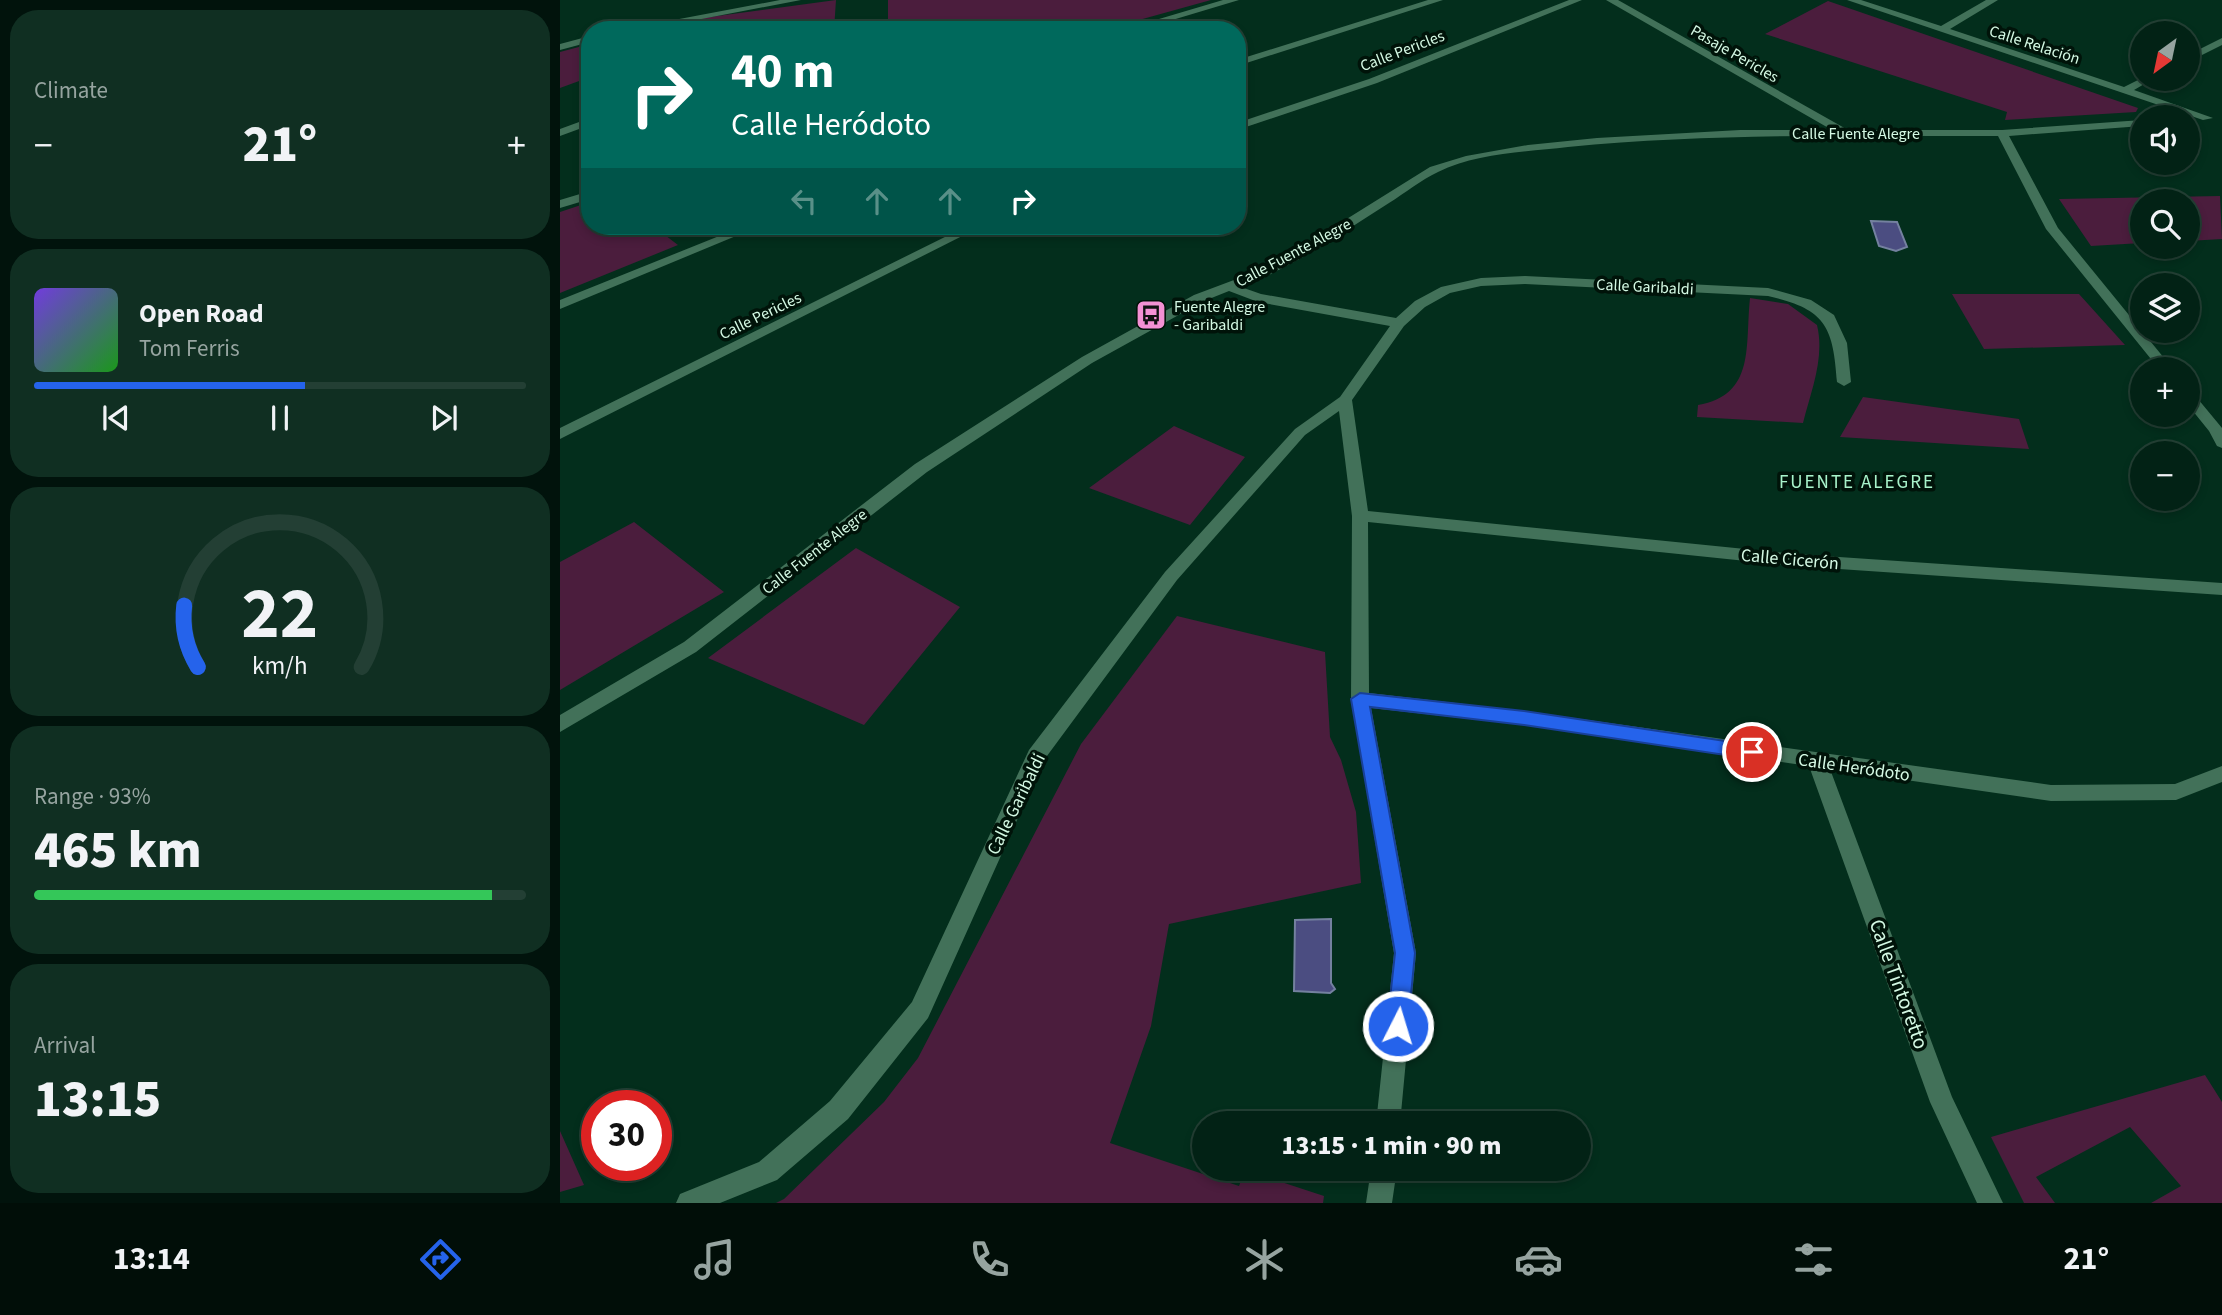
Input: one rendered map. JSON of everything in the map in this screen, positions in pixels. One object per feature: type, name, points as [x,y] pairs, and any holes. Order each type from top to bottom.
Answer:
[{"type":"street","points":[[677,21],[796,0]]},
{"type":"street","points":[[1158,21],[1234,0]]},
{"type":"street","points":[[1246,60],[1438,0]]},
{"type":"street","name":"Calle Pericles","points":[[1246,124],[1373,80],[1577,0]]},
{"type":"street","name":"Pasaje Pericles","points":[[1611,0],[1844,132]]},
{"type":"street","name":"Calle Relación","points":[[1852,0],[2207,118]]},
{"type":"street","points":[[1941,30],[1993,0]]},
{"type":"street","points":[[560,47],[581,41]]},
{"type":"street","points":[[2200,53],[2222,41]]},
{"type":"street","points":[[2125,91],[2130,88]]},
{"type":"street","points":[[2200,119],[2222,117]]},
{"type":"street","name":"Calle Fuente Alegre","points":[[560,724],[690,647],[932,461],[1087,360],[1199,298],[1255,277],[1333,233],[1434,170],[1466,159],[1528,148],[1597,141],[1740,133],[2002,133],[2130,124]]},
{"type":"street","points":[[560,133],[581,125]]},
{"type":"street","points":[[2002,133],[2052,229],[2156,357]]},
{"type":"street","points":[[560,204],[581,198]]},
{"type":"street","points":[[560,304],[732,235]]},
{"type":"street","name":"Calle Pericles","points":[[560,434],[958,235]]},
{"type":"street","name":"Calle Garibaldi","points":[[689,1203],[768,1171],[847,1100],[920,1010],[1036,756],[1171,576],[1300,432],[1345,400],[1399,323],[1420,304],[1446,290],[1481,282],[1525,280],[1768,292],[1804,299],[1829,315],[1842,342],[1844,382]]},
{"type":"street","points":[[1229,287],[1258,298],[1399,323]]},
{"type":"street","points":[[1345,400],[1360,516],[1360,699],[1405,953],[1389,1111]]},
{"type":"street","points":[[2200,411],[2216,430],[2222,443]]},
{"type":"street","name":"Calle Cicerón","points":[[1360,516],[1795,560],[2222,589]]},
{"type":"street","name":"Calle Heródoto","points":[[1360,699],[1524,718],[1817,762],[2051,793],[2176,792],[2222,774]]},
{"type":"street","name":"Calle Tintoretto","points":[[1817,762],[1942,1102],[1990,1203]]},
{"type":"street","points":[[1379,1203],[1382,1181]]},
{"type":"shaded area","points":[[836,0],[835,21],[687,21]]},
{"type":"shaded area","points":[[888,0],[1211,0],[1135,21],[888,21]]},
{"type":"shaded area","points":[[1828,1],[2130,105],[2130,112],[2005,120],[2007,112],[1765,34]]},
{"type":"shaded area","points":[[581,46],[581,80],[560,88],[560,52]]},
{"type":"shaded area","points":[[2200,196],[2220,196],[2222,239],[2200,240]]},
{"type":"shaded area","points":[[2130,198],[2130,244],[2091,246],[2059,199]]},
{"type":"shaded area","points":[[581,205],[581,235],[665,235],[678,245],[560,293],[560,212]]},
{"type":"shaded area","points":[[1952,294],[2079,294],[2125,345],[1984,349]]},
{"type":"shaded area","points":[[1750,298],[1788,304],[1817,325],[1818,362],[1803,423],[1697,417],[1698,405],[1717,399],[1730,391],[1739,379],[1747,350]]},
{"type":"shaded area","points":[[1863,397],[2019,419],[2029,449],[1840,437]]},
{"type":"shaded area","points":[[1174,426],[1245,457],[1190,525],[1089,488]]},
{"type":"shaded area","points":[[634,522],[724,592],[560,690],[560,562]]},
{"type":"shaded area","points":[[856,548],[960,607],[864,725],[708,658]]},
{"type":"shaded area","points":[[1177,616],[1325,652],[1330,737],[1341,760],[1356,812],[1361,883],[1169,924],[1151,1026],[1110,1143],[1192,1170],[1192,1181],[1224,1181],[1239,1186],[1241,1181],[1278,1181],[1324,1196],[1323,1203],[776,1203],[784,1199],[884,1102],[918,1058],[1081,744]]},
{"type":"shaded area","points":[[2205,1075],[2222,1102],[2222,1203],[2151,1203],[2181,1186],[2130,1127],[2036,1177],[2055,1203],[2024,1203],[1991,1137]]},
{"type":"shaded area","points":[[560,1131],[584,1185],[560,1192]]},
{"type":"water","points":[[1871,221],[1897,222],[1907,247],[1896,251],[1879,246]]},
{"type":"water","points":[[1331,919],[1331,983],[1335,989],[1330,993],[1294,991],[1295,920]]},
{"type":"place","name":"Fuente Alegre - Garibaldi","points":[[1151,315]]},
{"type":"district","name":"FUENTE ALEGRE","points":[[1857,481]]},
{"type":"route","points":[[1398,1026],[1405,953],[1360,699],[1524,718],[1752,752]]}]
